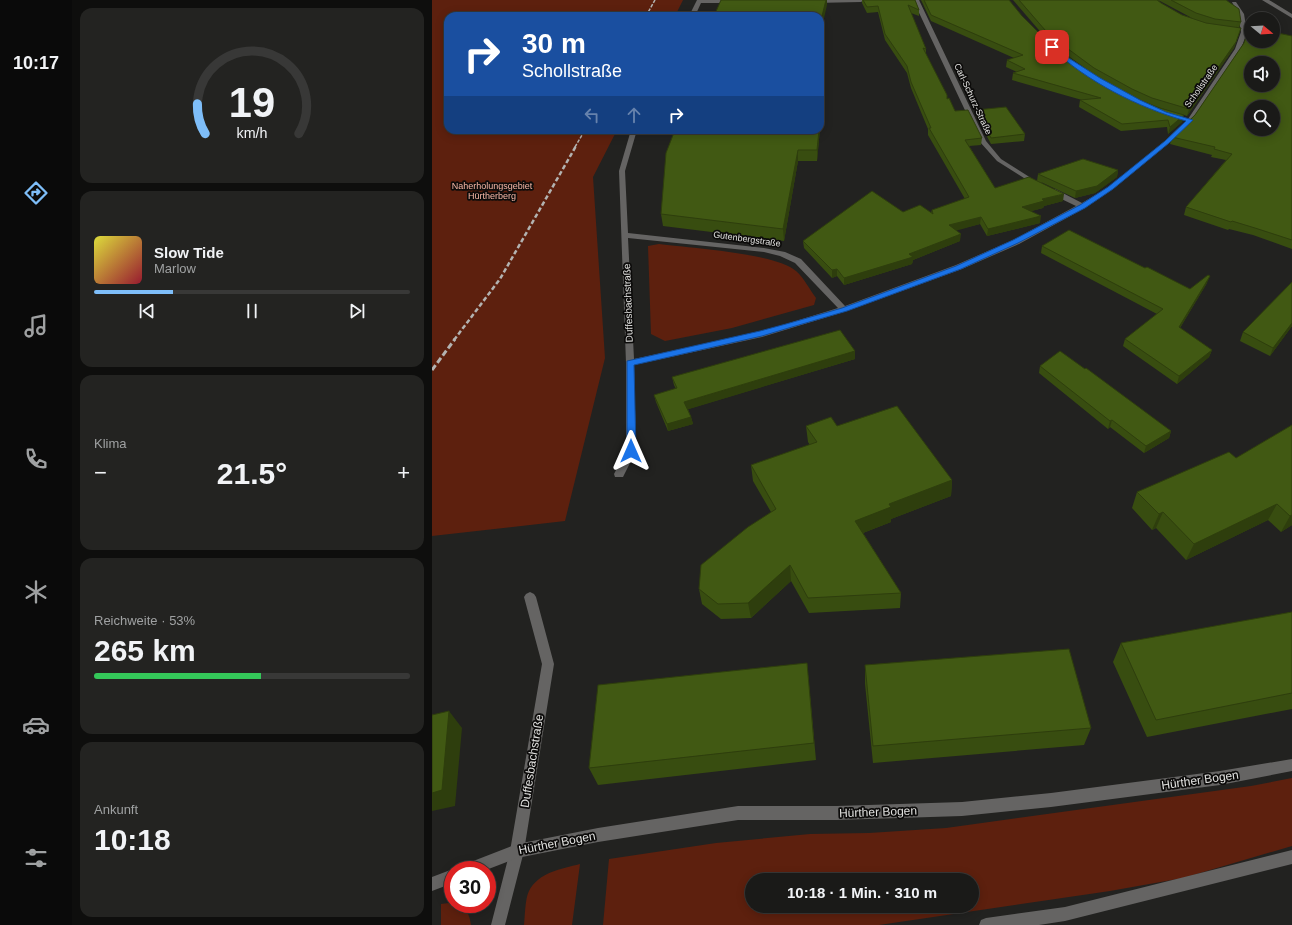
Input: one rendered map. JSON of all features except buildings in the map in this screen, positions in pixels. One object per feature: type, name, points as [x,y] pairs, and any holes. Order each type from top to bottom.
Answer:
[{"type":"street","points":[[694,12],[700,0],[737,1]]},
{"type":"street","points":[[805,1],[861,0]]},
{"type":"street","name":"Carl-Schurz-Straße","points":[[916,0],[983,142],[999,160],[1028,180],[1042,186]]},
{"type":"street","points":[[1265,0],[1292,16]]},
{"type":"street","name":"Schollstraße","points":[[630,363],[762,334],[844,309],[959,267],[1016,242],[1082,206],[1111,188],[1167,142],[1187,119],[1238,49],[1241,32],[1241,14],[1234,3]]},
{"type":"street","name":"Duffesbachstraße","points":[[619,474],[631,451],[630,363],[622,177],[633,134]]},
{"type":"street","points":[[1048,190],[1082,206]]},
{"type":"street","name":"Gutenbergstraße","points":[[625,235],[782,254],[798,261],[844,309]]},
{"type":"street","name":"Duffesbachstraße","points":[[498,925],[517,851],[548,664],[530,597]]},
{"type":"street","name":"Hürther Bogen","points":[[491,861],[517,851],[606,834],[738,813],[837,813],[962,809],[1051,800],[1198,781],[1292,765]]},
{"type":"street","points":[[986,925],[1065,914],[1292,857]]},
{"type":"street","points":[[432,884],[444,879]]},
{"type":"green space","name":"Naherholungsgebiet Hürtherberg","points":[[432,0],[683,0],[677,12],[444,12],[444,134],[615,134],[593,177],[605,358],[565,521],[432,536]]},
{"type":"green space","points":[[659,244],[731,252],[770,260],[785,265],[799,274],[816,298],[814,305],[732,328],[665,341],[651,334],[648,246]]},
{"type":"green space","points":[[1292,778],[1292,846],[1183,878],[1110,891],[979,910],[979,873],[745,873],[745,913],[961,913],[879,925],[603,925],[609,859],[716,843],[810,834],[869,833],[946,828],[1251,786]]},
{"type":"green space","points":[[580,864],[572,925],[524,925],[527,898],[533,885],[539,879],[551,872]]},
{"type":"green space","points":[[441,904],[444,904],[444,913],[468,913],[471,925],[441,925]]},
{"type":"railway","points":[[648,12],[655,0]]},
{"type":"railway","points":[[575,147],[583,134]]},
{"type":"railway","points":[[454,340],[500,279],[576,146]]},
{"type":"railway","points":[[432,370],[455,339]]},
{"type":"route","points":[[631,451],[630,363],[762,334],[844,309],[959,267],[1016,242],[1082,206],[1111,188],[1167,142],[1190,120],[1164,113],[1098,80],[1062,56],[1052,47]]}]
